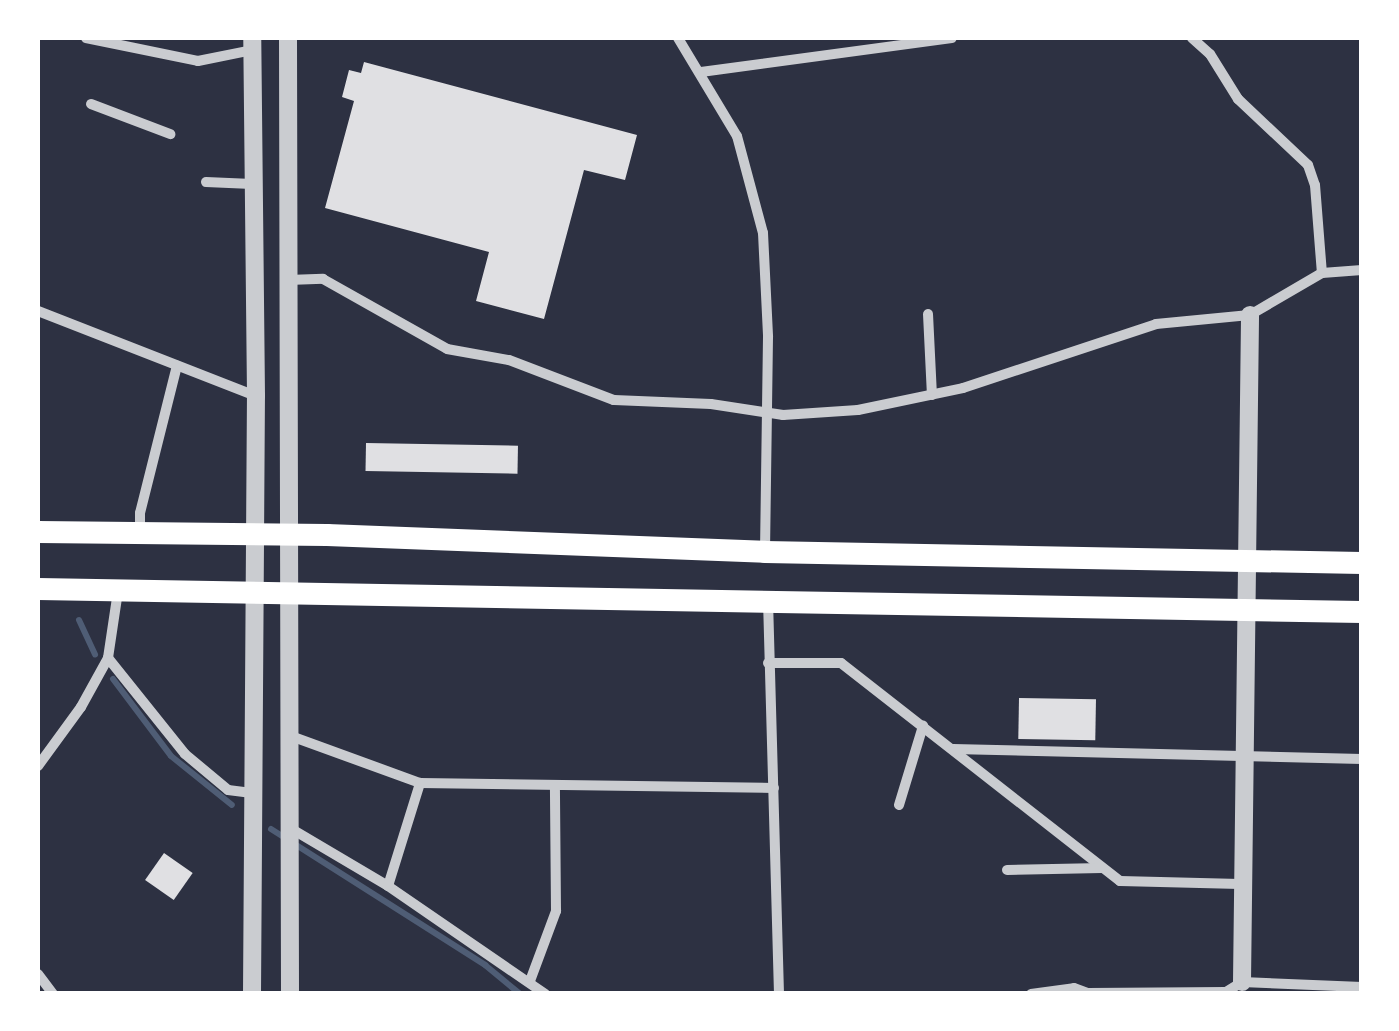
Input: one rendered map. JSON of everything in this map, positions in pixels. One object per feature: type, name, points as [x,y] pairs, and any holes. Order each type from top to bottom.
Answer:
[{"type":"highway","points":[[38,532],[288,538],[327,535],[765,552],[1362,562]]},
{"type":"highway","points":[[38,589],[1362,612]]},
{"type":"street","points":[[86,38],[198,61],[252,44],[256,396],[252,994]]},
{"type":"street","points":[[288,38],[286,593],[290,994]]},
{"type":"street","points":[[678,38],[737,136],[763,233],[768,412],[765,552]]},
{"type":"street","points":[[701,72],[952,38]]},
{"type":"street","points":[[1192,38],[1210,54],[1238,99],[1308,165],[1314,185],[1322,273]]},
{"type":"street","points":[[91,104],[170,134]]},
{"type":"street","points":[[206,182],[252,184]]},
{"type":"street","points":[[288,280],[323,279],[447,349],[509,360],[614,400],[711,404],[768,412],[858,410],[932,395],[1156,324],[1250,315],[1322,273],[1362,270]]},
{"type":"street","points":[[38,311],[256,396]]},
{"type":"street","points":[[928,314],[932,395]]},
{"type":"street","points":[[1232,989],[1240,884],[1250,315]]},
{"type":"street","points":[[140,534],[140,513],[178,366]]},
{"type":"street","points":[[38,766],[81,706],[108,658],[118,590]]},
{"type":"street","points":[[768,599],[779,994]]},
{"type":"street","points":[[108,658],[185,754],[228,790],[252,793]]},
{"type":"street","points":[[768,663],[841,663],[1120,881],[1240,884]]},
{"type":"street","points":[[899,805],[922,726]]},
{"type":"street","points":[[287,735],[420,782],[774,788]]},
{"type":"street","points":[[952,748],[1362,759]]},
{"type":"street","points":[[388,886],[420,782]]},
{"type":"street","points":[[530,981],[556,911],[555,786]]},
{"type":"street","points":[[289,828],[388,886],[545,994]]},
{"type":"street","points":[[1007,870],[1104,868]]},
{"type":"street","points":[[38,974],[53,994]]},
{"type":"street","points":[[1031,994],[1074,988],[1088,993],[1362,987]]},
{"type":"building","points":[[364,62],[637,135],[625,180],[584,170],[544,319],[476,301],[489,252],[325,208],[354,101],[342,97],[349,70],[361,73]]},
{"type":"building","points":[[366,443],[518,446],[517,474],[366,471]]},
{"type":"building","points":[[1019,698],[1096,699],[1095,740],[1018,739]]},
{"type":"building","points":[[164,853],[193,873],[174,900],[145,880]]},
{"type":"waterway","points":[[79,620],[95,655]]},
{"type":"waterway","points":[[113,679],[171,756],[232,805]]},
{"type":"waterway","points":[[271,829],[485,965],[520,994]]}]
